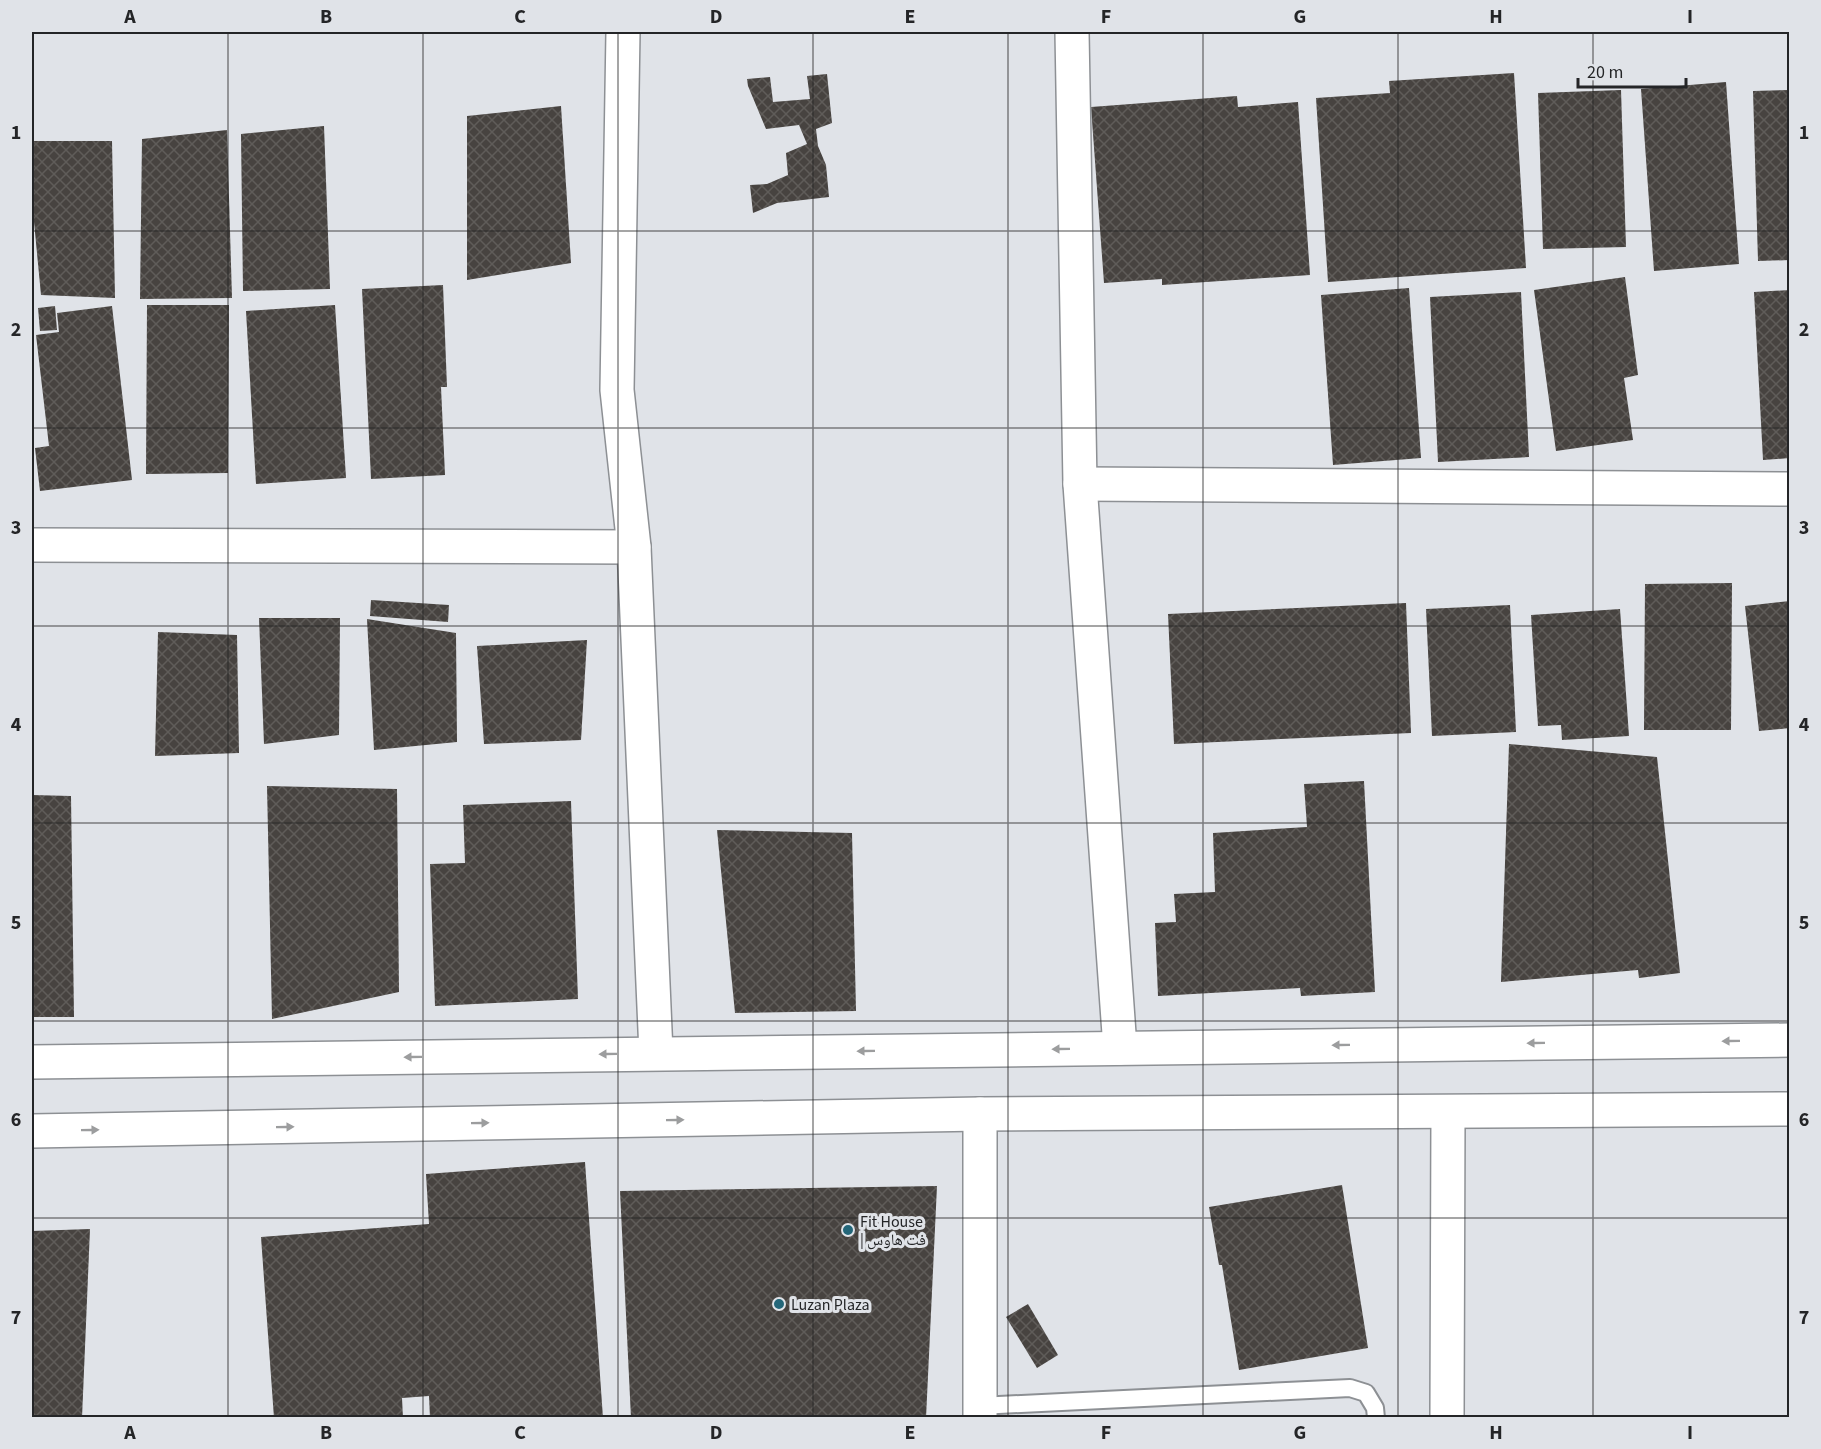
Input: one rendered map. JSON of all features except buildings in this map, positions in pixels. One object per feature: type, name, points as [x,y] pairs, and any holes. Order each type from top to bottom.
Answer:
[{"type":"street","points":[[623,32],[617,390],[634,547],[656,1053]]},
{"type":"street","points":[[1072,32],[1080,484],[1120,1048]]},
{"type":"street","points":[[1080,484],[1790,489]]},
{"type":"street","points":[[32,545],[634,547]]},
{"type":"street","points":[[32,1062],[1790,1040]]},
{"type":"street","points":[[32,1131],[980,1114],[1790,1109]]},
{"type":"street","points":[[1447,1418],[1448,1112]]},
{"type":"street","points":[[980,1114],[980,1412]]},
{"type":"lane","points":[[980,1412],[1046,1410],[1350,1388],[1366,1393],[1375,1407],[1376,1418]]},
{"type":"place","name":"Fit House | فت هاوس","points":[[848,1230]]},
{"type":"place","name":"Luzan Plaza","points":[[779,1304]]}]
